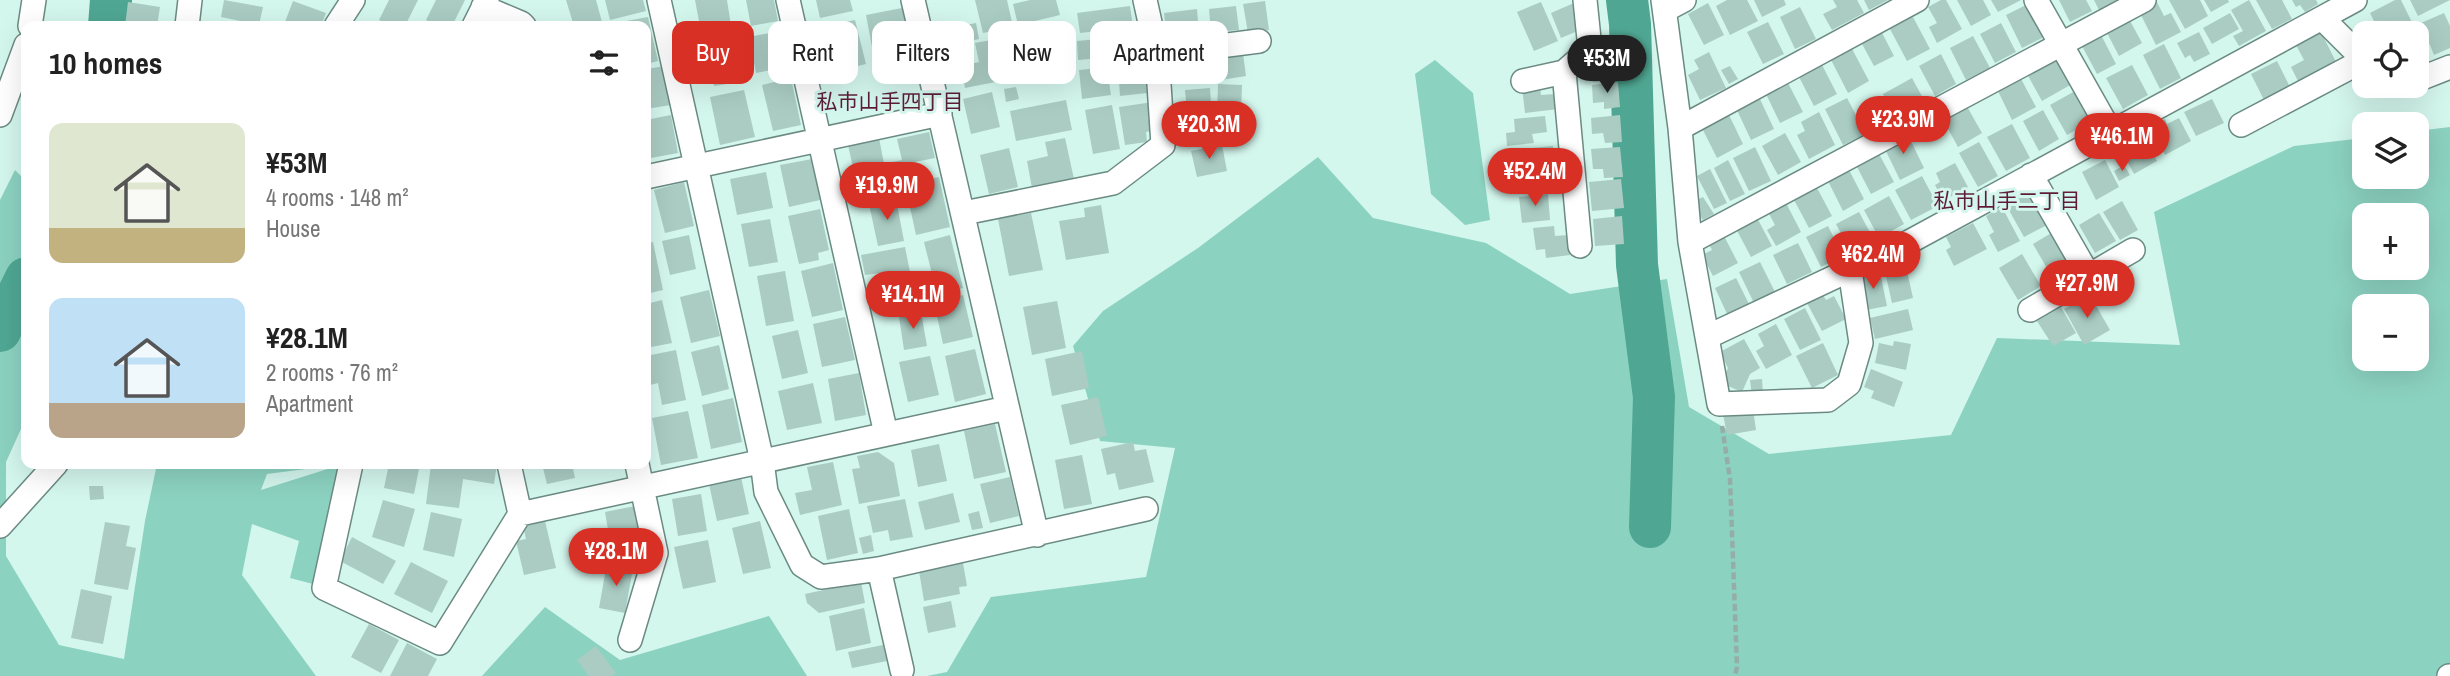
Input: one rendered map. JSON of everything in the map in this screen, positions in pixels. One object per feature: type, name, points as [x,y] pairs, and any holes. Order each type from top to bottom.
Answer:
[{"type":"street","points":[[31,21],[34,0]]},
{"type":"street","points":[[188,21],[190,0]]},
{"type":"street","points":[[339,21],[354,0]]},
{"type":"street","points":[[659,0],[762,461],[766,492],[802,565],[821,577],[879,569],[1146,509]]},
{"type":"street","points":[[788,0],[886,434]]},
{"type":"street","points":[[913,0],[1037,535]]},
{"type":"street","points":[[1145,0],[1150,21]]},
{"type":"street","points":[[1523,81],[1563,72],[1590,49],[1586,0]]},
{"type":"street","points":[[1679,128],[1917,0]]},
{"type":"street","points":[[2036,0],[2109,131]]},
{"type":"street","points":[[1690,242],[2144,0]]},
{"type":"street","points":[[1707,337],[1909,242],[2109,131],[2355,0]]},
{"type":"street","points":[[1670,3],[1690,242],[1719,404],[1828,400],[1849,384],[1861,343],[1850,270]]},
{"type":"street","points":[[481,11],[514,21]]},
{"type":"street","points":[[2322,18],[2352,48]]},
{"type":"street","points":[[1228,45],[1259,41]]},
{"type":"street","points":[[0,115],[21,58]]},
{"type":"street","points":[[2241,125],[2352,66]]},
{"type":"street","points":[[2429,75],[2450,67]]},
{"type":"street","points":[[1563,72],[1580,246]]},
{"type":"street","points":[[964,213],[1113,183],[1163,145],[1159,84]]},
{"type":"street","points":[[651,176],[940,114]]},
{"type":"street","points":[[2031,175],[2089,276]]},
{"type":"street","points":[[2030,310],[2133,250]]},
{"type":"street","points":[[520,514],[1007,408]]},
{"type":"street","points":[[0,526],[51,469]]},
{"type":"street","points":[[350,469],[324,589],[440,643],[520,514],[510,469]]},
{"type":"street","points":[[630,640],[656,553],[638,469]]},
{"type":"street","points":[[879,569],[902,670]]},
{"type":"path","points":[[1719,404],[1730,479],[1737,667],[1735,676]]},
{"type":"green space","points":[[1435,60],[1473,93],[1490,220],[1465,225],[1431,194],[1415,74]]},
{"type":"green space","points":[[2450,127],[2450,676],[927,676],[947,672],[991,597],[1146,577],[1175,448],[1100,441],[1073,346],[1103,311],[1198,248],[1318,157],[1373,218],[1486,243],[1570,294],[1667,279],[1689,407],[1769,454],[1951,435],[1997,338],[2180,345],[2154,212],[2294,146],[2352,139],[2352,189],[2429,189],[2429,130]]},
{"type":"green space","points":[[15,170],[21,176],[21,429],[6,462],[6,556],[59,645],[124,659],[145,521],[156,469],[306,469],[267,474],[261,490],[328,469],[341,469],[313,584],[290,578],[299,541],[252,524],[242,575],[316,676],[0,676],[0,200]]},
{"type":"green space","points":[[545,607],[620,660],[769,616],[807,676],[482,676]]},
{"type":"building","points":[[224,0],[263,7],[260,21],[221,17]]},
{"type":"building","points":[[389,0],[418,0],[408,21],[379,20]]},
{"type":"building","points":[[436,0],[465,0],[454,21],[426,20]]},
{"type":"building","points":[[566,0],[596,0],[602,21],[572,21]]},
{"type":"building","points":[[605,0],[643,0],[646,11],[610,20]]},
{"type":"building","points":[[695,0],[727,0],[730,21],[699,21]]},
{"type":"building","points":[[746,0],[774,0],[778,21],[754,25],[754,21],[750,21]]},
{"type":"building","points":[[816,0],[850,0],[853,11],[820,18]]},
{"type":"building","points":[[975,0],[1007,0],[1012,21],[988,21],[988,32],[983,33]]},
{"type":"building","points":[[1030,0],[1056,0],[1060,15],[1035,21],[1017,21],[1013,4]]},
{"type":"building","points":[[1727,0],[1747,0],[1758,21],[1730,35],[1716,6]]},
{"type":"building","points":[[1754,0],[1784,0],[1786,5],[1762,17]]},
{"type":"building","points":[[1833,0],[1857,0],[1864,13],[1832,30],[1823,14],[1837,7]]},
{"type":"building","points":[[1864,0],[1888,0],[1869,10]]},
{"type":"building","points":[[1946,0],[1962,29],[1937,43],[1929,27],[1937,23],[1928,7]]},
{"type":"building","points":[[1957,0],[1983,0],[1991,15],[1971,26]]},
{"type":"building","points":[[1991,0],[2021,0],[1998,12]]},
{"type":"building","points":[[2059,0],[2086,0],[2092,11],[2070,22]]},
{"type":"building","points":[[2094,0],[2119,0],[2099,10]]},
{"type":"building","points":[[2169,0],[2200,0],[2208,16],[2185,29]]},
{"type":"building","points":[[2204,0],[2228,0],[2229,2],[2211,12]]},
{"type":"building","points":[[2249,0],[2266,31],[2239,46],[2233,36],[2243,31],[2231,10]]},
{"type":"building","points":[[2256,0],[2282,0],[2292,19],[2272,29]]},
{"type":"building","points":[[2292,0],[2316,0],[2318,4],[2305,12],[2300,5],[2296,7]]},
{"type":"building","points":[[2395,0],[2401,0],[2411,21],[2374,21],[2370,13]]},
{"type":"building","points":[[2410,0],[2450,0],[2418,16]]},
{"type":"building","points":[[293,1],[326,13],[323,21],[285,21]]},
{"type":"building","points":[[1265,1],[1269,30],[1248,33],[1243,4]]},
{"type":"building","points":[[128,2],[160,7],[158,21],[126,21]]},
{"type":"building","points":[[1541,2],[1558,41],[1534,51],[1517,12]]},
{"type":"building","points":[[2157,2],[2164,16],[2171,13],[2181,32],[2156,45],[2139,11]]},
{"type":"building","points":[[1574,3],[1585,28],[1561,38],[1551,13]]},
{"type":"building","points":[[1708,3],[1724,35],[1704,45],[1688,14]]},
{"type":"building","points":[[2030,3],[2046,36],[2022,48],[2006,15]]},
{"type":"building","points":[[1130,6],[1132,21],[1090,21],[1090,32],[1080,33],[1077,13]]},
{"type":"building","points":[[1236,6],[1239,30],[1228,31],[1228,21],[1210,21],[1209,9]]},
{"type":"building","points":[[1800,7],[1816,39],[1795,49],[1780,17]]},
{"type":"building","points":[[902,8],[905,21],[872,21],[872,47],[866,15]]},
{"type":"building","points":[[1197,9],[1198,21],[1165,21],[1164,13]]},
{"type":"building","points":[[2230,13],[2239,29],[2212,44],[2203,28]]},
{"type":"building","points":[[2444,13],[2450,26],[2450,48],[2434,55],[2429,43],[2429,21],[2426,21]]},
{"type":"building","points":[[648,17],[649,21],[626,21]]},
{"type":"building","points":[[1913,17],[1930,49],[1907,61],[1890,29]]},
{"type":"building","points":[[2128,17],[2142,43],[2119,56],[2105,29]]},
{"type":"building","points":[[1768,22],[1784,54],[1763,64],[1747,32]]},
{"type":"building","points":[[974,23],[979,39],[974,40]]},
{"type":"building","points":[[2001,23],[2016,52],[1995,63],[1980,34]]},
{"type":"building","points":[[651,30],[658,61],[651,63]]},
{"type":"building","points":[[1881,31],[1894,56],[1874,66],[1861,42]]},
{"type":"building","points":[[858,32],[866,64],[858,66]]},
{"type":"building","points":[[2199,32],[2210,54],[2194,62],[2190,55],[2185,58],[2177,43]]},
{"type":"building","points":[[2321,32],[2336,62],[2298,81],[2291,67],[2304,60],[2296,45]]},
{"type":"building","points":[[768,33],[768,71],[756,73],[754,36]]},
{"type":"building","points":[[2100,33],[2116,64],[2097,74],[2081,44]]},
{"type":"building","points":[[1973,36],[1990,68],[1966,80],[1950,48]]},
{"type":"building","points":[[1090,40],[1090,59],[1078,60],[1077,41]]},
{"type":"building","points":[[988,41],[988,83],[965,88],[964,84],[974,84],[974,63],[979,62],[975,43]]},
{"type":"building","points":[[2164,44],[2181,78],[2160,89],[2143,55]]},
{"type":"building","points":[[1618,45],[1622,79],[1593,82],[1590,57],[1600,56],[1599,47]]},
{"type":"building","points":[[1850,45],[1869,81],[1848,93],[1829,56]]},
{"type":"building","points":[[1709,52],[1726,88],[1700,100],[1688,75],[1699,69],[1694,60]]},
{"type":"building","points":[[1243,54],[1246,76],[1228,79],[1228,56]]},
{"type":"building","points":[[1941,54],[1956,84],[1935,96],[1919,66]]},
{"type":"building","points":[[2057,58],[2072,84],[2042,101],[2027,74]]},
{"type":"building","points":[[2277,61],[2290,87],[2264,100],[2251,74]]},
{"type":"building","points":[[1821,63],[1837,94],[1814,106],[1798,75]]},
{"type":"building","points":[[2132,65],[2148,95],[2123,109],[2106,78]]},
{"type":"building","points":[[665,66],[671,105],[651,108],[651,68]]},
{"type":"building","points":[[1730,66],[1738,79],[1729,84],[1721,70]]},
{"type":"building","points":[[1090,69],[1090,84],[1109,84],[1111,95],[1082,99],[1079,70]]},
{"type":"building","points":[[2020,77],[2036,107],[2012,120],[1997,89]]},
{"type":"building","points":[[1912,78],[1924,100],[1895,116],[1883,94]]},
{"type":"building","points":[[1618,82],[1620,107],[1604,109],[1604,102],[1593,103],[1592,85]]},
{"type":"building","points":[[1788,83],[1803,112],[1780,123],[1766,94]]},
{"type":"building","points":[[792,84],[801,125],[773,131],[762,85]]},
{"type":"building","points":[[1119,84],[1146,84],[1147,93],[1120,96]]},
{"type":"building","points":[[1218,84],[1242,85],[1241,114],[1217,113]]},
{"type":"building","points":[[1540,85],[1541,95],[1556,94],[1558,109],[1525,113],[1522,87]]},
{"type":"building","points":[[1016,87],[1019,99],[1006,102],[1004,89]]},
{"type":"building","points":[[1210,88],[1212,118],[1188,121],[1185,90]]},
{"type":"building","points":[[744,90],[755,137],[720,145],[710,97]]},
{"type":"building","points":[[2075,91],[2092,121],[2067,135],[2050,105]]},
{"type":"building","points":[[992,92],[1000,127],[971,134],[963,99]]},
{"type":"building","points":[[1759,97],[1774,129],[1751,140],[1736,108]]},
{"type":"building","points":[[1847,98],[1866,134],[1843,145],[1825,109]]},
{"type":"building","points":[[2212,99],[2224,123],[2196,136],[2184,112]]},
{"type":"building","points":[[1066,100],[1072,130],[1016,141],[1010,111]]},
{"type":"building","points":[[1153,102],[1157,130],[1146,132],[1147,142],[1125,145],[1119,107]]},
{"type":"building","points":[[1965,103],[1982,133],[1958,147],[1941,116]]},
{"type":"building","points":[[1112,105],[1120,149],[1093,154],[1085,110]]},
{"type":"building","points":[[2043,110],[2059,139],[2039,151],[2023,121]]},
{"type":"building","points":[[1819,112],[1835,145],[1809,159],[1797,135],[1805,131],[1801,122]]},
{"type":"building","points":[[1728,113],[1743,144],[1717,158],[1701,126]]},
{"type":"building","points":[[671,115],[678,153],[651,158],[651,119]]},
{"type":"building","points":[[1620,115],[1622,142],[1605,143],[1603,133],[1592,134],[1591,118]]},
{"type":"building","points":[[1545,116],[1547,132],[1532,134],[1534,143],[1507,146],[1506,133],[1515,132],[1514,119]]},
{"type":"building","points":[[2179,118],[2191,141],[2165,155],[2150,127],[2165,119],[2167,124]]},
{"type":"building","points":[[2012,124],[2030,158],[2006,171],[1987,137]]},
{"type":"building","points":[[2139,129],[2157,161],[2134,174],[2117,142]]},
{"type":"building","points":[[929,132],[935,158],[915,162],[918,175],[896,180],[892,162],[902,160],[897,139]]},
{"type":"building","points":[[1785,133],[1801,162],[1778,175],[1762,146]]},
{"type":"building","points":[[1907,133],[1924,168],[1900,180],[1883,145]]},
{"type":"building","points":[[879,138],[886,174],[856,181],[848,145]]},
{"type":"building","points":[[1065,138],[1074,179],[1032,188],[1027,161],[1048,156],[1045,142]]},
{"type":"building","points":[[1979,142],[1998,176],[1978,187],[1959,153]]},
{"type":"building","points":[[1222,145],[1227,171],[1197,177],[1191,151]]},
{"type":"building","points":[[1553,146],[1555,166],[1500,172],[1498,151]]},
{"type":"building","points":[[1620,147],[1623,177],[1604,178],[1603,169],[1593,169],[1591,149]]},
{"type":"building","points":[[1755,147],[1771,181],[1749,191],[1733,158]]},
{"type":"building","points":[[1009,148],[1018,187],[989,194],[980,155]]},
{"type":"building","points":[[1878,152],[1894,182],[1871,194],[1855,163]]},
{"type":"building","points":[[812,159],[820,200],[789,207],[780,165]]},
{"type":"building","points":[[1728,160],[1745,194],[1730,201],[1714,168]]},
{"type":"building","points":[[2105,160],[2119,187],[2096,200],[2082,172]]},
{"type":"building","points":[[1955,163],[1968,187],[1943,201],[1935,185],[1940,182],[1936,173]]},
{"type":"building","points":[[2124,165],[2130,175],[2119,181],[2114,171]]},
{"type":"building","points":[[1847,166],[1864,199],[1843,211],[1826,177]]},
{"type":"building","points":[[1710,169],[1727,203],[1714,209],[1697,176]]},
{"type":"building","points":[[766,172],[773,208],[737,215],[730,179]]},
{"type":"building","points":[[1547,172],[1548,190],[1510,193],[1509,175]]},
{"type":"building","points":[[1922,176],[1938,206],[1911,220],[1895,190]]},
{"type":"building","points":[[939,177],[950,227],[916,235],[905,184]]},
{"type":"building","points":[[1621,179],[1624,208],[1592,211],[1589,182]]},
{"type":"building","points":[[684,182],[694,226],[665,233],[654,190]]},
{"type":"building","points":[[1816,186],[1832,216],[1809,228],[1793,198]]},
{"type":"building","points":[[2030,193],[2047,225],[2024,237],[2006,205]]},
{"type":"building","points":[[1548,194],[1550,220],[1522,223],[1519,197]]},
{"type":"building","points":[[1889,196],[1904,224],[1879,238],[1864,210]]},
{"type":"building","points":[[1703,197],[1714,214],[1703,220],[1698,213],[1697,200]]},
{"type":"building","points":[[896,199],[904,241],[878,246],[869,204]]},
{"type":"building","points":[[1785,201],[1801,232],[1776,246],[1767,230],[1775,225],[1767,210]]},
{"type":"building","points":[[2122,201],[2138,230],[2120,240],[2103,212]]},
{"type":"building","points":[[1101,205],[1109,253],[1066,260],[1059,221],[1085,217],[1084,208]]},
{"type":"building","points":[[2002,207],[2020,241],[1998,252],[1989,235],[1994,232],[1986,216]]},
{"type":"building","points":[[820,209],[829,250],[818,253],[819,260],[799,264],[788,216]]},
{"type":"building","points":[[1859,212],[1874,240],[1851,252],[1836,224]]},
{"type":"building","points":[[1031,213],[1043,270],[1009,276],[998,219]]},
{"type":"building","points":[[2099,213],[2116,241],[2095,253],[2079,225]]},
{"type":"building","points":[[1755,214],[1772,246],[1751,257],[1734,225]]},
{"type":"building","points":[[1622,216],[1624,244],[1595,246],[1593,219]]},
{"type":"building","points":[[770,219],[778,262],[749,267],[741,224]]},
{"type":"building","points":[[1973,223],[1987,249],[1954,266],[1946,250],[1951,247],[1946,237]]},
{"type":"building","points":[[1554,226],[1555,236],[1568,235],[1570,255],[1546,258],[1545,249],[1536,250],[1533,228]]},
{"type":"building","points":[[1828,226],[1843,256],[1821,267],[1806,237]]},
{"type":"building","points":[[2053,232],[2077,271],[2056,284],[2033,244]]},
{"type":"building","points":[[1723,234],[1738,263],[1713,276],[1702,255],[1712,250],[1708,242]]},
{"type":"building","points":[[689,235],[696,269],[670,275],[662,241]]},
{"type":"building","points":[[950,235],[963,288],[937,294],[924,242]]},
{"type":"building","points":[[651,242],[663,290],[651,293]]},
{"type":"building","points":[[1798,243],[1812,272],[1787,284],[1773,255]]},
{"type":"building","points":[[905,247],[914,292],[886,297],[881,273],[865,275],[861,255]]},
{"type":"building","points":[[2022,254],[2041,286],[2018,300],[1999,268]]},
{"type":"building","points":[[1760,262],[1775,292],[1754,303],[1739,272]]},
{"type":"building","points":[[1905,262],[1913,298],[1892,303],[1884,267]]},
{"type":"building","points":[[833,263],[843,310],[812,317],[801,271]]},
{"type":"building","points":[[2125,263],[2133,278],[2123,284],[2115,269]]},
{"type":"building","points":[[785,271],[794,321],[766,326],[757,276]]},
{"type":"building","points":[[1880,272],[1887,306],[1866,310],[1859,277]]},
{"type":"building","points":[[1736,278],[1750,306],[1728,316],[1715,288]]},
{"type":"building","points":[[709,290],[720,336],[691,343],[680,297]]},
{"type":"building","points":[[963,295],[973,337],[943,344],[934,302]]},
{"type":"building","points":[[1823,295],[1826,300],[1834,296],[1846,319],[1822,331],[1807,303]]},
{"type":"building","points":[[2090,295],[2110,330],[2084,345],[2064,309]]},
{"type":"building","points":[[662,300],[672,343],[651,347],[651,303]]},
{"type":"building","points":[[1057,301],[1066,348],[1032,355],[1023,307]]},
{"type":"building","points":[[2061,307],[2076,333],[2053,346],[2037,321]]},
{"type":"building","points":[[1805,308],[1821,340],[1800,350],[1784,319]]},
{"type":"building","points":[[1908,309],[1913,330],[1875,339],[1870,318]]},
{"type":"building","points":[[921,312],[927,346],[904,350],[899,317]]},
{"type":"building","points":[[845,317],[855,360],[822,367],[813,324]]},
{"type":"building","points":[[1776,324],[1792,355],[1766,369],[1756,351],[1764,346],[1758,334]]},
{"type":"building","points":[[798,330],[808,373],[782,379],[772,336]]},
{"type":"building","points":[[1744,339],[1760,368],[1750,374],[1742,392],[1721,383],[1728,368],[1720,352]]},
{"type":"building","points":[[1894,341],[1911,344],[1906,370],[1875,363],[1879,343],[1893,346]]},
{"type":"building","points":[[1823,343],[1838,375],[1812,388],[1796,356]]},
{"type":"building","points":[[719,345],[729,389],[702,396],[691,352]]},
{"type":"building","points":[[975,349],[986,394],[955,402],[945,356]]},
{"type":"building","points":[[676,350],[686,400],[662,405],[658,383],[651,385],[651,355]]},
{"type":"building","points":[[1082,351],[1089,388],[1052,396],[1045,359]]},
{"type":"building","points":[[930,356],[939,395],[908,402],[899,362]]},
{"type":"building","points":[[1871,369],[1903,382],[1894,407],[1871,398],[1874,391],[1864,387]]},
{"type":"building","points":[[859,373],[866,415],[835,421],[828,379]]},
{"type":"building","points":[[1762,379],[1763,395],[1752,396],[1750,380]]},
{"type":"building","points":[[813,383],[822,423],[787,430],[778,391]]},
{"type":"building","points":[[1098,397],[1107,436],[1070,445],[1061,405]]},
{"type":"building","points":[[733,398],[742,442],[711,449],[702,405]]},
{"type":"building","points":[[1753,409],[1756,430],[1727,435],[1723,414]]},
{"type":"building","points":[[688,411],[698,458],[661,465],[652,418]]},
{"type":"building","points":[[995,424],[1006,472],[974,479],[964,431]]},
{"type":"building","points":[[1133,442],[1135,451],[1146,449],[1154,482],[1119,490],[1115,473],[1107,475],[1101,449]]},
{"type":"building","points":[[939,444],[947,481],[918,487],[911,450]]},
{"type":"building","points":[[878,452],[894,463],[900,496],[859,504],[852,469],[860,468],[857,456]]},
{"type":"building","points":[[1082,455],[1092,504],[1064,509],[1055,460]]},
{"type":"building","points":[[833,462],[842,505],[800,515],[795,493],[812,490],[807,467]]},
{"type":"building","points":[[388,469],[419,469],[414,494],[384,488]]},
{"type":"building","points":[[430,469],[496,469],[494,484],[463,479],[459,508],[426,504]]},
{"type":"building","points":[[543,469],[573,469],[575,478],[547,484]]},
{"type":"building","points":[[741,477],[749,514],[717,521],[709,484]]},
{"type":"building","points":[[1010,477],[1019,516],[990,523],[980,484]]},
{"type":"building","points":[[89,486],[103,486],[104,499],[90,500]]},
{"type":"building","points":[[953,493],[960,522],[925,530],[918,502]]},
{"type":"building","points":[[701,494],[707,531],[678,536],[672,499]]},
{"type":"building","points":[[905,499],[913,537],[890,541],[888,530],[873,533],[867,506]]},
{"type":"building","points":[[383,500],[415,509],[404,547],[372,537]]},
{"type":"building","points":[[635,506],[642,548],[612,553],[605,512]]},
{"type":"building","points":[[849,509],[858,553],[827,560],[818,516]]},
{"type":"building","points":[[979,511],[983,528],[972,530],[968,514]]},
{"type":"building","points":[[431,512],[462,519],[454,557],[423,550]]},
{"type":"building","points":[[545,521],[556,568],[524,575],[516,541],[526,539],[523,526]]},
{"type":"building","points":[[760,521],[771,568],[743,574],[732,528]]},
{"type":"building","points":[[105,522],[130,526],[126,546],[136,548],[128,590],[94,584]]},
{"type":"building","points":[[871,535],[874,551],[863,554],[859,538]]},
{"type":"building","points":[[352,537],[396,561],[383,584],[340,561]]},
{"type":"building","points":[[708,540],[716,582],[683,589],[674,547]]},
{"type":"building","points":[[411,562],[448,581],[432,613],[394,594]]},
{"type":"building","points":[[607,563],[633,568],[625,613],[599,608]]},
{"type":"building","points":[[963,563],[967,586],[959,587],[960,594],[924,601],[919,571]]},
{"type":"building","points":[[861,582],[865,603],[819,613],[807,603],[805,594]]},
{"type":"building","points":[[81,589],[112,596],[103,644],[71,638]]},
{"type":"building","points":[[951,601],[956,627],[928,633],[923,607]]},
{"type":"building","points":[[864,608],[871,643],[836,651],[829,616]]},
{"type":"building","points":[[369,624],[399,640],[381,673],[351,657]]},
{"type":"building","points":[[407,643],[437,659],[428,676],[390,676]]},
{"type":"building","points":[[883,645],[887,661],[852,668],[848,652]]},
{"type":"building","points":[[596,646],[616,673],[612,676],[589,676],[577,660]]},
{"type":"waterway","points":[[109,21],[111,0]]},
{"type":"waterway","points":[[1627,0],[1637,265],[1654,397],[1650,527]]},
{"type":"waterway","points":[[0,331],[21,288]]},
{"type":"district","name":"私市山手四丁目","points":[[890,102]]},
{"type":"district","name":"私市山手二丁目","points":[[2007,201]]}]
